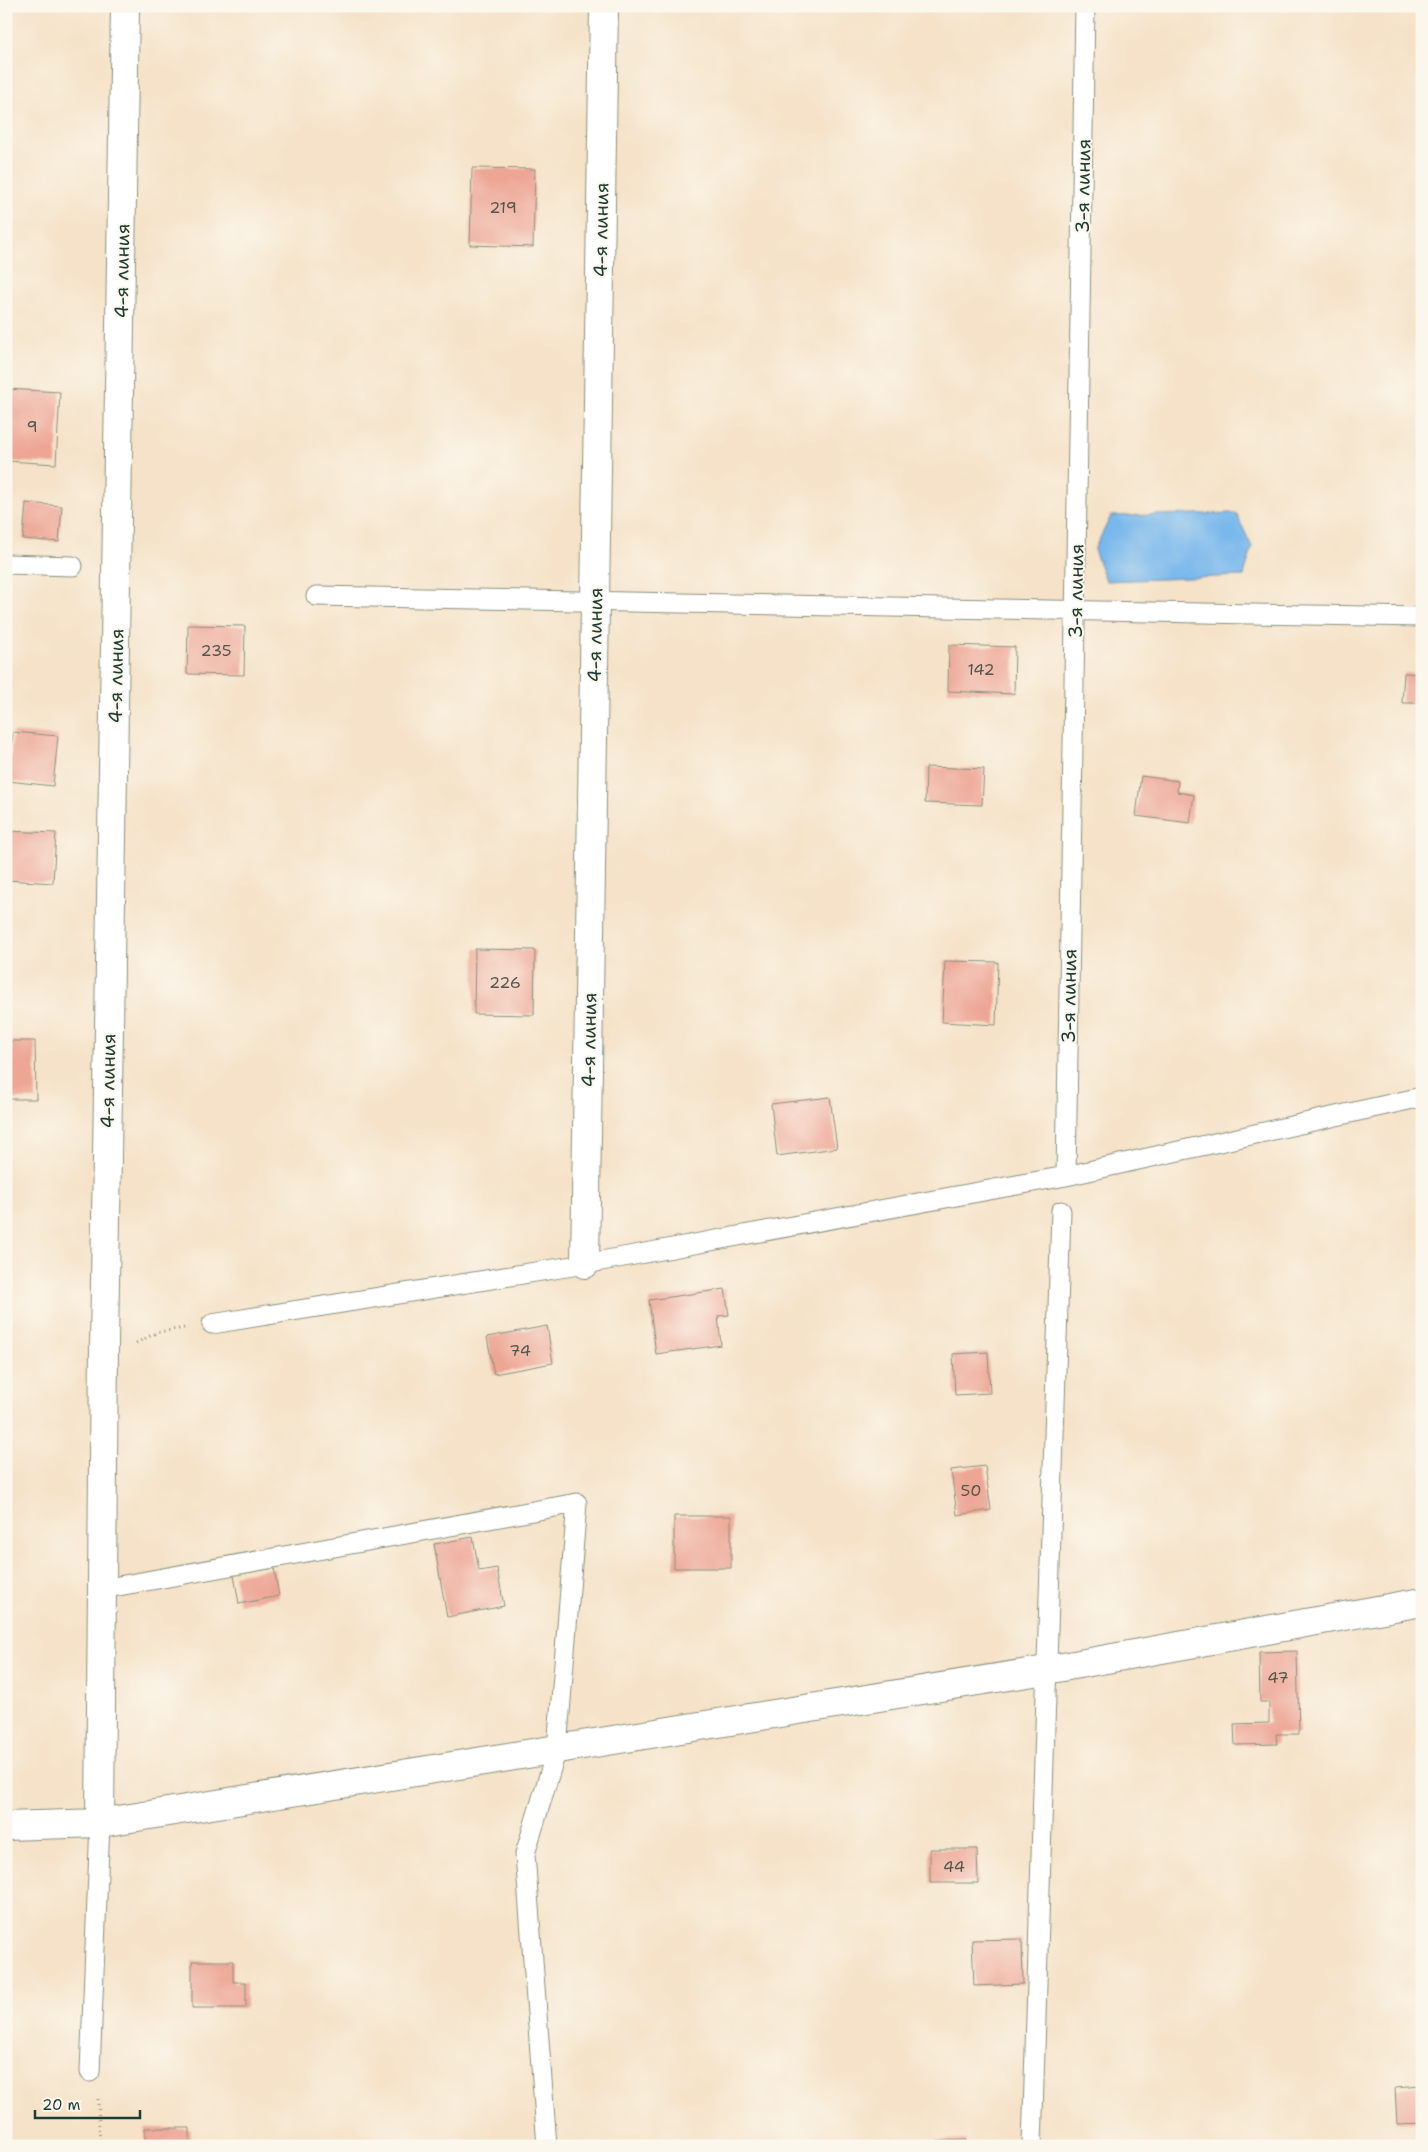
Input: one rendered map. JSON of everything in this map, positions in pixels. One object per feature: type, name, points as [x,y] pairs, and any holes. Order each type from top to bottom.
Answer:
[{"type":"street","name":"4-я линия","points":[[100,1823],[104,1346],[118,568],[125,6]]},
{"type":"street","name":"4-я линия","points":[[585,1264],[604,6]]},
{"type":"street","points":[[6,1826],[100,1823],[1046,1670],[1422,1602]]},
{"type":"lane","name":"3-я линия","points":[[1066,1176],[1086,6]]},
{"type":"lane","points":[[6,564],[74,566]]},
{"type":"lane","points":[[316,596],[595,599],[1076,611],[1422,616]]},
{"type":"lane","points":[[212,1324],[585,1264],[1066,1176],[1422,1097]]},
{"type":"lane","points":[[1032,2146],[1062,1211]]},
{"type":"lane","points":[[102,1589],[577,1503],[557,1749],[525,1854],[547,2146]]},
{"type":"lane","points":[[90,2072],[100,1823]]},
{"type":"path","points":[[104,1346],[131,1345],[158,1332],[212,1324]]},
{"type":"water","points":[[1236,513],[1252,547],[1244,576],[1106,581],[1094,550],[1111,516]]},
{"type":"building","points":[[472,168],[535,169],[533,247],[470,245]]},
{"type":"building","points":[[6,389],[60,392],[56,464],[6,461]]},
{"type":"building","points":[[26,503],[62,506],[59,542],[23,539]]},
{"type":"building","points":[[188,625],[245,626],[244,675],[187,674]]},
{"type":"building","points":[[949,645],[1015,647],[1014,694],[948,691]]},
{"type":"building","points":[[1404,673],[1422,674],[1422,703],[1402,703]]},
{"type":"building","points":[[13,732],[58,736],[53,786],[8,781]]},
{"type":"building","points":[[926,767],[984,769],[982,805],[925,803]]},
{"type":"building","points":[[1141,776],[1178,781],[1177,792],[1194,795],[1190,823],[1136,816]]},
{"type":"building","points":[[6,831],[56,833],[53,883],[6,880]]},
{"type":"building","points":[[475,949],[535,950],[534,1015],[474,1014]]},
{"type":"building","points":[[945,961],[998,962],[996,1025],[942,1022]]},
{"type":"building","points":[[6,1041],[35,1041],[36,1099],[6,1099]]},
{"type":"building","points":[[830,1097],[837,1148],[777,1156],[771,1104]]},
{"type":"building","points":[[725,1289],[729,1315],[718,1316],[721,1345],[656,1354],[649,1300]]},
{"type":"building","points":[[547,1326],[553,1363],[494,1374],[487,1337]]},
{"type":"building","points":[[988,1352],[990,1393],[955,1395],[953,1354]]},
{"type":"building","points":[[985,1466],[991,1510],[957,1515],[951,1470]]},
{"type":"building","points":[[674,1516],[731,1516],[731,1568],[674,1568]]},
{"type":"building","points":[[473,1537],[479,1571],[497,1568],[504,1606],[447,1617],[434,1544]]},
{"type":"building","points":[[274,1568],[279,1596],[239,1604],[234,1575]]},
{"type":"building","points":[[1297,1651],[1299,1734],[1276,1734],[1277,1744],[1235,1745],[1234,1724],[1269,1723],[1269,1702],[1260,1702],[1259,1652]]},
{"type":"building","points":[[930,1849],[977,1849],[978,1883],[930,1883]]},
{"type":"building","points":[[1022,1939],[1023,1984],[974,1986],[972,1940]]},
{"type":"building","points":[[192,1961],[233,1961],[233,1982],[246,1982],[246,2008],[192,2008]]},
{"type":"building","points":[[1422,2086],[1422,2123],[1397,2124],[1395,2088]]},
{"type":"building","points":[[145,2128],[190,2128],[190,2146],[145,2146]]},
{"type":"building","points":[[966,2140],[966,2146],[927,2146],[926,2142]]}]
